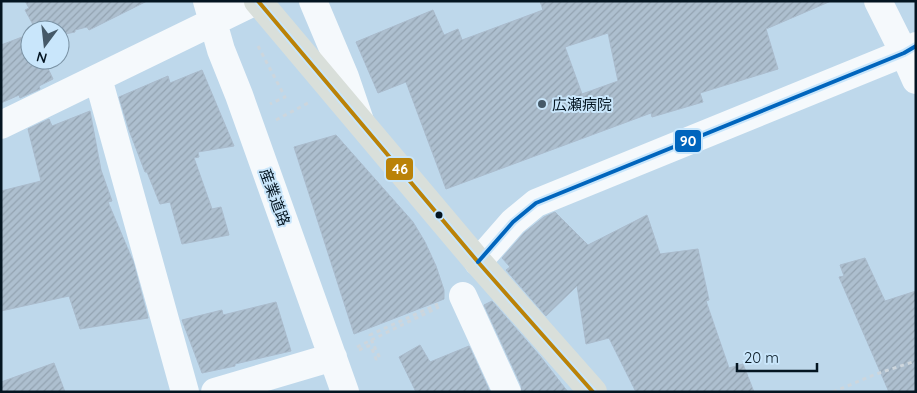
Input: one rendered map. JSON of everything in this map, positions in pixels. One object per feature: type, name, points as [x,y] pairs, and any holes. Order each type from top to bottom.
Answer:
[{"type":"main road","points":[[257,1],[478,262],[593,392]]},
{"type":"street","points":[[1,125],[98,78],[210,11],[257,1]]},
{"type":"street","points":[[313,1],[345,77],[360,123]]},
{"type":"street","points":[[878,1],[910,50],[916,80]]},
{"type":"street","name":"産業道路","points":[[210,11],[221,50],[346,354],[345,392]]},
{"type":"street","points":[[478,262],[513,222],[536,203],[910,50]]},
{"type":"street","points":[[98,78],[185,392]]},
{"type":"street","points":[[454,298],[507,392]]},
{"type":"street","points":[[214,392],[346,354]]},
{"type":"path","points":[[257,44],[284,97],[268,106]]},
{"type":"path","points":[[273,122],[308,103]]},
{"type":"path","points":[[346,354],[454,298]]},
{"type":"path","points":[[372,349],[376,359],[380,358],[370,335],[454,298]]},
{"type":"path","points":[[346,354],[374,344]]},
{"type":"path","points":[[833,392],[876,374],[916,361]]},
{"type":"building","points":[[25,1],[147,1],[89,30],[87,27],[70,33],[70,20],[30,20],[25,10],[29,8]]},
{"type":"building","points":[[540,1],[831,1],[766,29],[778,69],[700,93],[703,102],[652,117],[651,113],[446,189],[406,82],[378,93],[356,42],[433,10],[444,35],[458,29],[462,40],[543,10]],"holes":[[[608,33],[618,81],[582,94],[565,47]]]},
{"type":"building","points":[[20,38],[20,70],[49,70],[53,79],[39,86],[40,89],[20,98],[19,95],[1,103],[1,45]]},
{"type":"building","points":[[202,70],[234,146],[198,152],[199,157],[194,158],[212,209],[221,207],[229,235],[182,244],[170,202],[160,204],[147,172],[145,172],[119,97],[168,76],[170,83]]},
{"type":"building","points":[[90,111],[101,170],[112,201],[108,202],[133,261],[148,318],[80,329],[69,296],[1,311],[1,191],[41,181],[28,129],[49,119],[52,126]]},
{"type":"building","points":[[336,135],[413,222],[436,266],[444,290],[444,299],[354,334],[294,147]]},
{"type":"building","points":[[555,212],[588,245],[647,215],[660,254],[698,249],[709,300],[706,301],[729,368],[743,364],[754,392],[636,392],[609,338],[586,344],[577,286],[546,316],[506,270],[510,267],[502,258],[524,233],[544,217]]},
{"type":"building","points":[[865,258],[885,301],[916,291],[916,392],[889,392],[839,277],[844,276],[840,265]]},
{"type":"building","points":[[492,301],[540,356],[568,392],[522,392],[521,385],[484,305]]},
{"type":"building","points":[[276,302],[291,351],[202,373],[182,320],[222,310],[223,315]]},
{"type":"building","points":[[420,345],[430,362],[469,346],[490,392],[416,392],[399,357]]},
{"type":"building","points":[[54,363],[65,392],[1,392],[1,382]]},
{"type":"transit line","name":"46","points":[[258,1],[478,262],[593,392]]},
{"type":"transit line","name":"90","points":[[478,262],[513,222],[536,203],[904,53],[916,46]]},
{"type":"place","name":"広瀬病院","points":[[542,104]]}]
